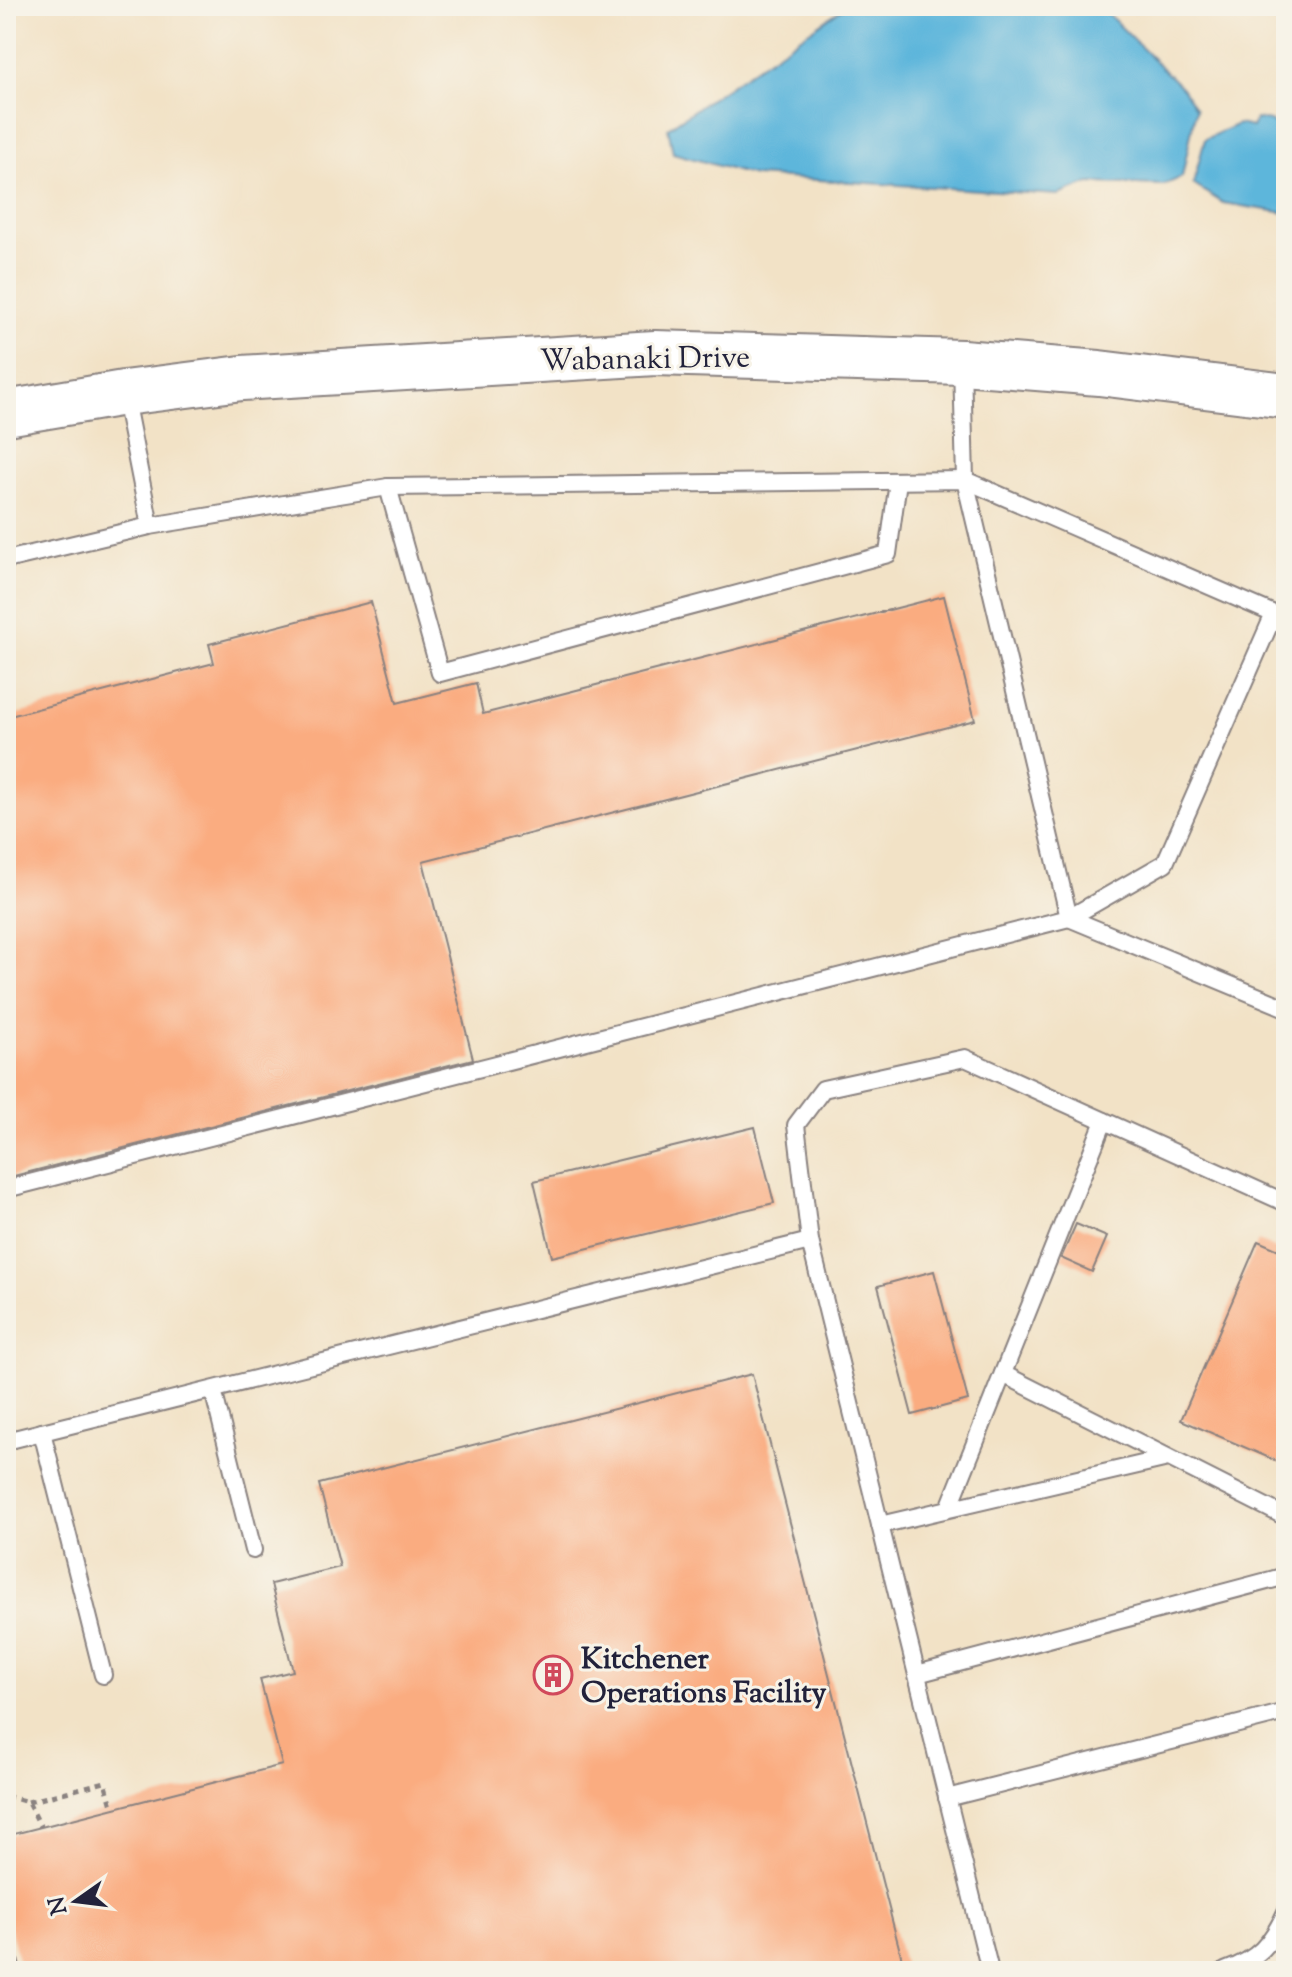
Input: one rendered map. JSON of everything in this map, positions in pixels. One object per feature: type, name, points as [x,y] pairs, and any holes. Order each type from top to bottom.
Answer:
[{"type":"street","name":"Wabanaki Drive","points":[[6,413],[124,393],[242,378],[655,353],[962,362],[1099,373],[1286,396]]},
{"type":"lane","points":[[962,362],[965,480],[1069,918]]},
{"type":"lane","points":[[124,393],[150,526]]},
{"type":"lane","points":[[6,560],[150,526],[388,487],[965,480],[1274,614],[1165,863],[1069,918],[6,1189]]},
{"type":"lane","points":[[388,487],[440,673],[888,554],[898,481]]},
{"type":"lane","points":[[1069,918],[1286,1008]]},
{"type":"lane","points":[[990,1971],[810,1241],[796,1125],[823,1089],[965,1058],[1286,1203]]},
{"type":"lane","points":[[949,1508],[1104,1121]]},
{"type":"lane","points":[[6,1441],[810,1241]]},
{"type":"lane","points":[[1003,1374],[1286,1517]]},
{"type":"lane","points":[[213,1390],[253,1550]]},
{"type":"lane","points":[[42,1432],[103,1675]]},
{"type":"lane","points":[[880,1525],[1168,1458]]},
{"type":"lane","points":[[917,1674],[1286,1576]]},
{"type":"lane","points":[[947,1798],[1286,1712]]},
{"type":"lane","points":[[1225,1971],[1250,1962],[1276,1935],[1286,1912]]},
{"type":"path","points":[[6,1796],[28,1802],[105,1782],[113,1809]]},
{"type":"path","points":[[28,1802],[41,1827]]},
{"type":"water","points":[[846,6],[1100,6],[1182,88],[1196,109],[1182,177],[1164,185],[1090,183],[1059,195],[754,176],[673,153],[668,128]]},
{"type":"water","points":[[1256,119],[1270,121],[1286,133],[1286,213],[1223,203],[1193,184],[1205,139],[1238,124],[1252,127]]},
{"type":"building","points":[[944,596],[975,720],[423,861],[473,1059],[6,1178],[6,717],[214,663],[209,644],[371,602],[397,703],[476,683],[483,714]]},
{"type":"building","points":[[755,1127],[774,1203],[552,1257],[534,1181]]},
{"type":"building","points":[[1076,1224],[1107,1237],[1092,1272],[1061,1258]]},
{"type":"building","points":[[1258,1241],[1286,1253],[1286,1465],[1181,1420]]},
{"type":"building","points":[[934,1271],[968,1400],[912,1415],[878,1286]]},
{"type":"building","name":"Kitchener Operations Facility","points":[[752,1374],[905,1971],[21,1971],[6,1912],[6,1836],[282,1765],[260,1679],[293,1671],[271,1584],[340,1567],[319,1484]]},
{"type":"place","name":"Kitchener Operations Facility","points":[[553,1675]]}]
